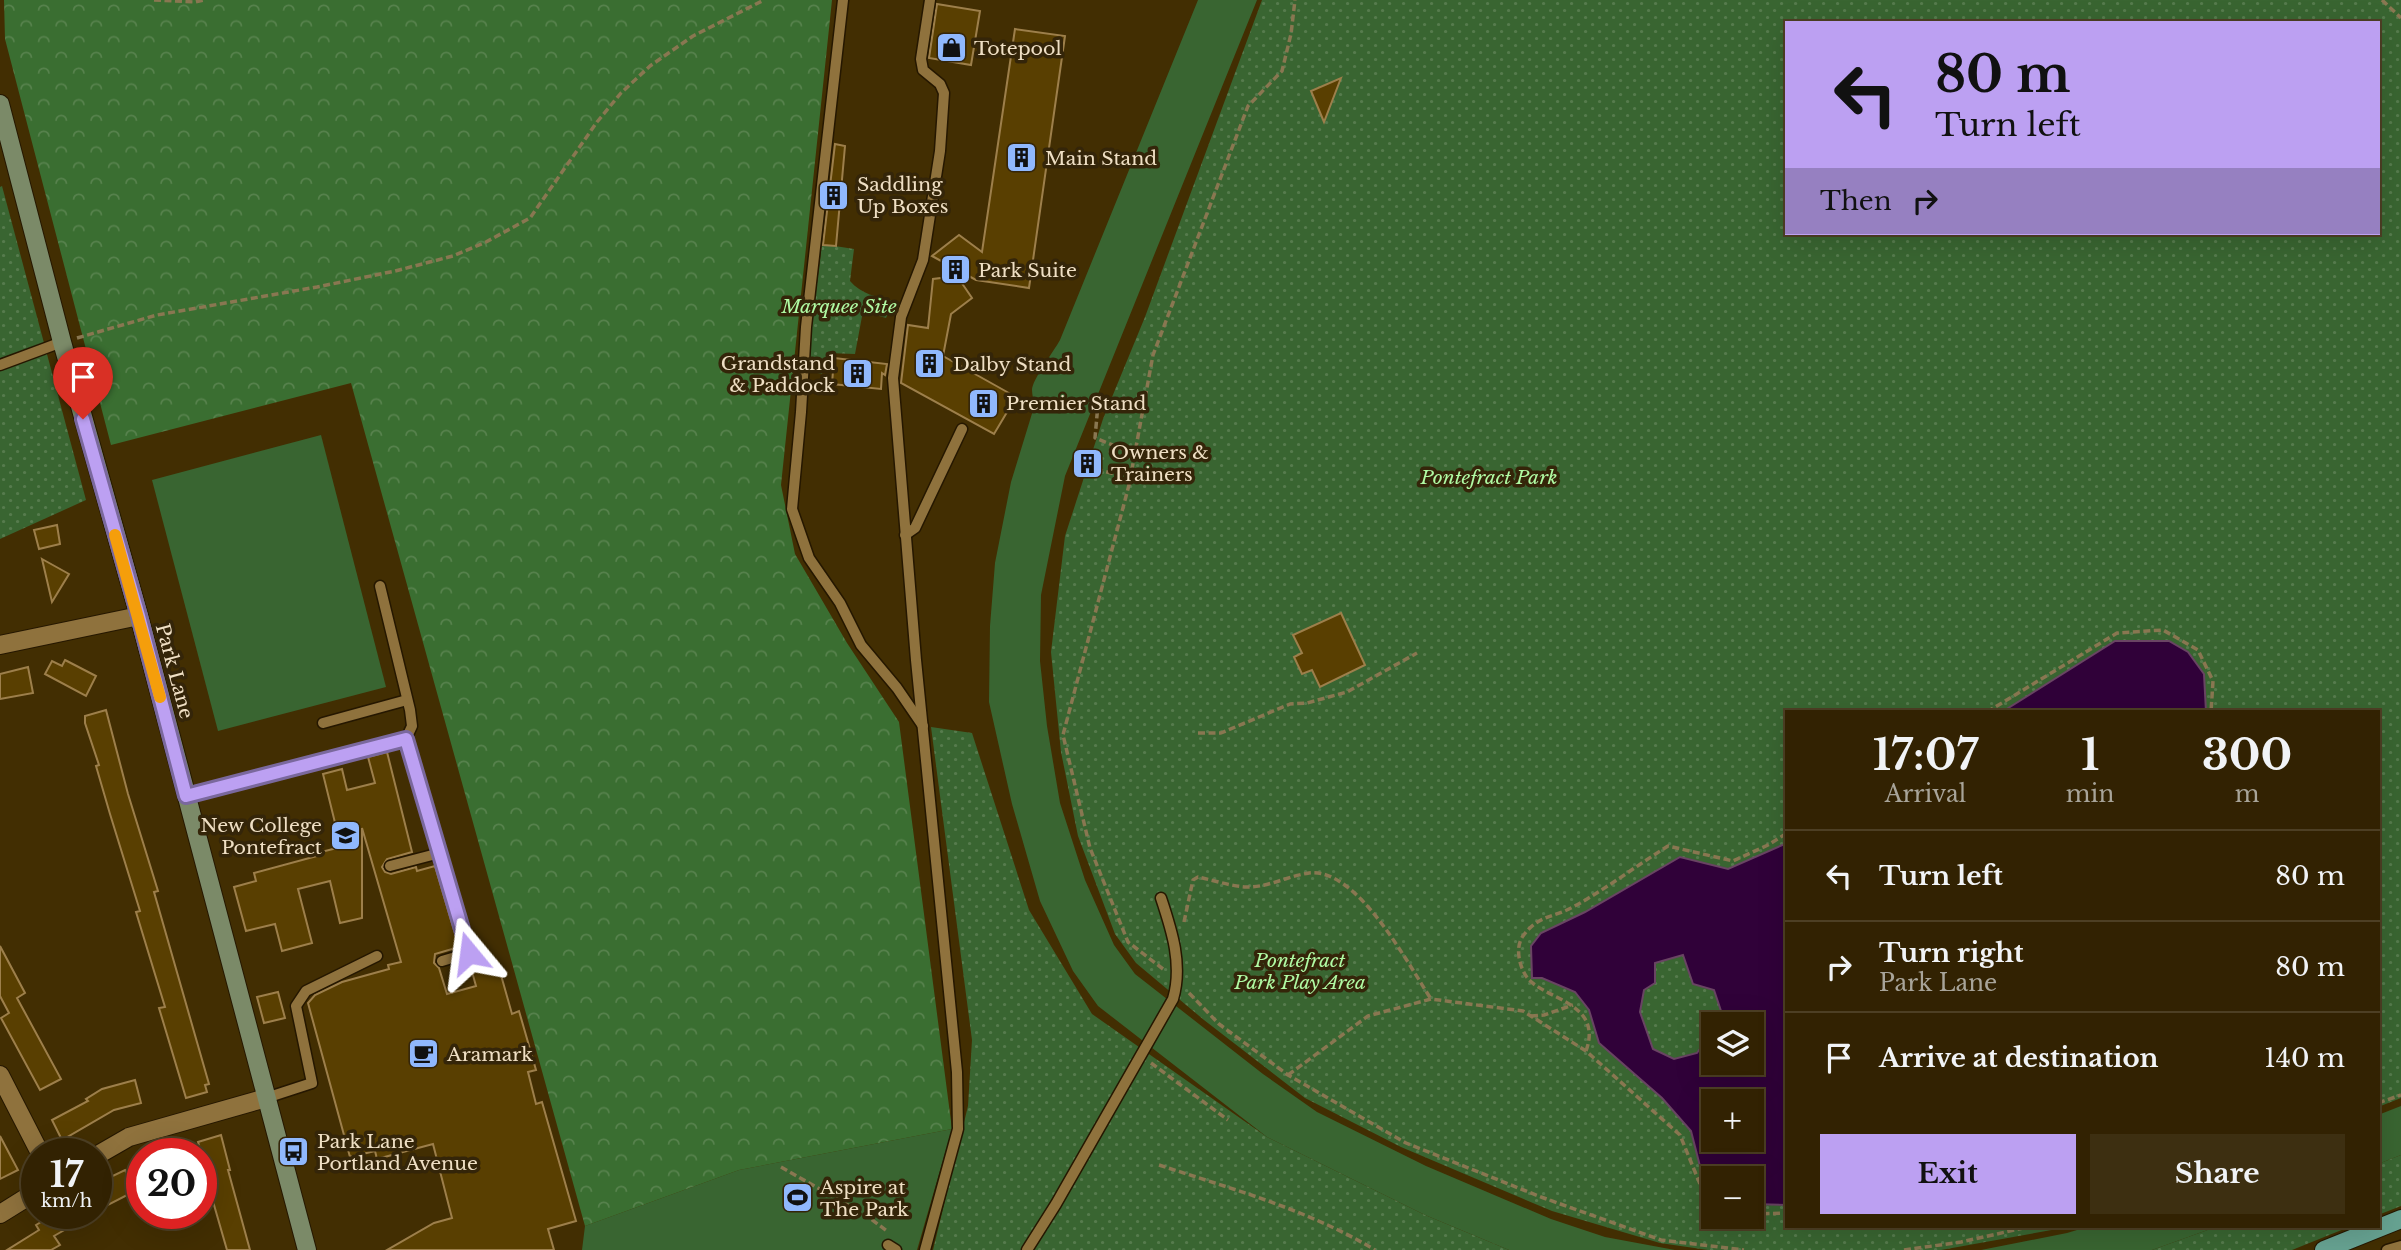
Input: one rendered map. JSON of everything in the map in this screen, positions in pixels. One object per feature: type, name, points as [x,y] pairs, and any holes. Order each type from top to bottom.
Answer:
[{"type":"main road","name":"Park Lane","points":[[0,104],[307,1250]]},
{"type":"main road","points":[[2380,1227],[2401,1219]]},
{"type":"main road","points":[[2324,1250],[2379,1228]]},
{"type":"street","points":[[0,645],[139,616]]},
{"type":"street","points":[[0,1074],[32,1138]]},
{"type":"street","points":[[112,1147],[129,1137],[265,1098]]},
{"type":"street","points":[[0,1214],[21,1201]]},
{"type":"lane","points":[[844,0],[806,327],[792,509],[809,558],[840,603],[861,645],[897,688],[923,727]]},
{"type":"lane","points":[[925,1250],[958,1129],[957,1072],[905,535],[893,378],[901,317],[917,278],[928,233],[945,101],[940,84],[923,70],[921,59],[930,0]]},
{"type":"lane","points":[[0,365],[62,342]]},
{"type":"lane","points":[[905,535],[915,528],[962,429]]},
{"type":"lane","points":[[380,586],[412,726],[406,739],[469,953],[442,961]]},
{"type":"lane","points":[[323,723],[407,700]]},
{"type":"lane","points":[[186,796],[406,739]]},
{"type":"lane","points":[[390,866],[440,853]]},
{"type":"lane","points":[[1027,1250],[1173,999],[1178,982],[1173,941],[1161,898]]},
{"type":"lane","points":[[265,1098],[312,1083],[296,1006],[306,991],[377,956]]},
{"type":"lane","points":[[2387,1250],[2401,1246]]},
{"type":"path","points":[[154,0],[204,0]]},
{"type":"path","points":[[62,342],[157,314],[395,271],[453,256],[486,242],[530,218],[597,122],[621,93],[650,66],[693,36],[764,0]]},
{"type":"path","points":[[1295,0],[1291,34],[1282,71],[1248,106],[1153,355],[1130,478],[1063,735],[1090,848],[1128,942],[1178,982],[1219,1024],[1288,1076],[1406,1143],[1541,1197],[1661,1240],[1744,1250]]},
{"type":"path","points":[[2382,0],[2401,19]]},
{"type":"path","points":[[1095,402],[1098,404],[1095,438],[1135,454]]},
{"type":"path","points":[[1097,469],[1130,478]]},
{"type":"path","points":[[1990,710],[2117,633],[2163,630],[2198,650],[2213,681],[2211,710]]},
{"type":"path","points":[[1198,733],[1221,733],[1290,704],[1307,703],[1347,692],[1418,653]]},
{"type":"path","points":[[1586,1051],[1590,1039],[1588,1029],[1573,1005],[1527,979],[1518,955],[1521,939],[1541,918],[1571,908],[1668,846],[1733,861],[1785,834]]},
{"type":"path","points":[[1173,941],[1182,934],[1193,880],[1198,877],[1247,887],[1311,873],[1323,874],[1349,887],[1369,906],[1431,999]]},
{"type":"path","points":[[1288,1076],[1368,1016],[1431,999],[1523,1011],[1586,1051],[1680,1135],[1701,1189]]},
{"type":"path","points":[[1530,1016],[1544,1015],[1573,1005]]},
{"type":"path","points":[[1141,1055],[1228,1120]]},
{"type":"path","points":[[2380,1102],[2401,1096]]},
{"type":"path","points":[[1159,1165],[1295,1211],[1352,1236],[1375,1250]]},
{"type":"path","points":[[781,1167],[867,1216],[888,1232]]},
{"type":"path","points":[[1764,1214],[1785,1213]]},
{"type":"path","points":[[1904,1250],[1961,1242],[2024,1228]]},
{"type":"green space","points":[[4,0],[832,0],[781,485],[795,554],[847,643],[899,722],[952,1129],[739,1170],[585,1226],[351,383],[111,445],[5,39]]},
{"type":"green space","points":[[1198,0],[1257,0],[1065,476],[1041,595],[1040,661],[1047,726],[1060,803],[1085,880],[1114,945],[1135,974],[1263,1074],[1317,1112],[1426,1166],[1551,1219],[1605,1237],[1675,1250],[1509,1250],[1425,1215],[1267,1137],[1098,1006],[1073,971],[1040,901],[1012,804],[989,702],[990,626],[995,563],[1011,482],[1034,407],[1033,385],[1060,340]]},
{"type":"green space","name":"Pontefract Park","points":[[1262,0],[2401,0],[2401,1098],[2380,1106],[2380,710],[1785,710],[1785,1228],[2060,1228],[1941,1250],[1708,1250],[1660,1243],[1552,1211],[1401,1147],[1305,1098],[1136,963],[1115,934],[1078,836],[1061,752],[1051,652],[1065,536],[1103,419],[1145,317]]},
{"type":"green space","points":[[2,186],[86,500],[0,539],[0,187]]},
{"type":"green space","name":"Marquee Site","points":[[822,244],[854,249],[850,281],[864,292],[893,301],[886,318],[863,311],[855,354],[828,353],[822,374],[813,372],[807,363]]},
{"type":"green space","points":[[321,435],[386,687],[218,731],[152,480]]},
{"type":"green space","points":[[931,727],[972,733],[1029,910],[1092,1014],[1267,1137],[1425,1215],[1509,1250],[933,1250],[968,1106],[972,1040]]},
{"type":"green space","points":[[2401,1106],[2401,1155],[2380,1163],[2380,1114]]},
{"type":"green space","name":"Aspire at The Park","points":[[952,1129],[917,1250],[582,1250],[585,1226],[739,1170]]},
{"type":"green space","points":[[2401,1155],[2401,1206],[2380,1214],[2380,1163]]},
{"type":"green space","points":[[2084,1228],[2213,1228],[2152,1250],[1981,1250]]},
{"type":"green space","points":[[2213,1228],[2347,1228],[2292,1250],[2152,1250]]},
{"type":"shaded area","points":[[2115,641],[2169,641],[2188,652],[2204,674],[2206,710],[2005,710]]},
{"type":"shaded area","points":[[1785,844],[1785,1205],[1764,1204],[1764,1166],[1701,1166],[1701,1170],[1691,1131],[1662,1098],[1599,1043],[1589,1010],[1575,992],[1542,978],[1532,978],[1531,946],[1541,933],[1585,912],[1680,857],[1728,869]]},
{"type":"building","points":[[937,4],[980,11],[971,65],[929,58]]},
{"type":"building","name":"Main Stand","points":[[1015,29],[1065,36],[1029,288],[976,280],[932,256],[959,235],[982,252]]},
{"type":"building","points":[[1341,78],[1324,122],[1311,91]]},
{"type":"building","name":"Saddling Up Boxes","points":[[835,144],[845,146],[836,246],[823,245]]},
{"type":"building","points":[[957,276],[972,298],[951,314],[943,356],[1016,397],[994,434],[901,383],[908,325],[928,328],[933,279]]},
{"type":"building","name":"Grandstand & Paddock","points":[[834,358],[887,364],[885,375],[882,373],[881,389],[832,384]]},
{"type":"building","points":[[57,525],[60,544],[39,549],[34,530]]},
{"type":"building","points":[[42,559],[69,574],[52,602]]},
{"type":"building","points":[[1341,613],[1365,665],[1320,687],[1312,670],[1302,674],[1294,657],[1302,653],[1293,635]]},
{"type":"building","points":[[65,660],[96,676],[86,696],[45,674],[52,661],[62,666]]},
{"type":"building","points":[[28,667],[33,693],[0,699],[0,674]]},
{"type":"building","points":[[106,710],[209,1084],[205,1085],[207,1092],[186,1098],[159,1008],[165,1007],[136,912],[140,911],[85,723],[85,716]]},
{"type":"building","points":[[387,752],[412,852],[387,859],[382,867],[385,872],[391,874],[416,867],[417,871],[435,866],[459,947],[435,954],[434,963],[439,968],[447,994],[476,986],[471,968],[497,961],[512,1014],[519,1011],[536,1070],[528,1072],[536,1104],[542,1102],[576,1221],[548,1229],[554,1250],[387,1250],[434,1223],[452,1218],[433,1144],[377,1159],[375,1151],[350,1157],[308,1003],[315,995],[342,982],[389,969],[388,965],[401,962],[362,828],[362,918],[340,923],[330,881],[298,889],[312,943],[282,951],[275,924],[246,931],[234,887],[256,881],[254,873],[341,847],[323,774],[342,769],[347,790],[375,783],[368,757]]},
{"type":"building","points":[[0,946],[25,993],[17,998],[61,1079],[40,1090],[1,1018],[9,1013],[0,996]]},
{"type":"building","points":[[278,992],[285,1018],[264,1023],[257,997]]},
{"type":"building","points":[[135,1080],[141,1103],[114,1110],[61,1138],[52,1120],[88,1101],[86,1099],[102,1089]]},
{"type":"building","points":[[221,1135],[250,1250],[227,1250],[217,1215],[217,1138],[211,1138]]},
{"type":"building","points":[[0,1136],[18,1170],[0,1179]]},
{"type":"building","points":[[125,1170],[126,1172],[126,1196],[112,1203],[112,1176]]},
{"type":"building","points":[[66,1229],[54,1236],[60,1245],[51,1250],[7,1250],[39,1230]]},
{"type":"slow traffic","points":[[115,535],[160,697]]},
{"type":"place","name":"Totepool","points":[[951,48]]},
{"type":"place","name":"Main Stand","points":[[1022,158]]},
{"type":"place","name":"Saddling Up Boxes","points":[[834,195]]},
{"type":"place","name":"Park Suite","points":[[955,270]]},
{"type":"place","name":"Dalby Stand","points":[[930,364]]},
{"type":"place","name":"Grandstand & Paddock","points":[[858,374]]},
{"type":"place","name":"Premier Stand","points":[[983,403]]},
{"type":"place","name":"Owners & Trainers","points":[[1088,463]]},
{"type":"place","name":"New College Pontefract","points":[[345,836]]},
{"type":"place","name":"Aramark","points":[[424,1054]]},
{"type":"place","name":"Park Lane Portland Avenue","points":[[294,1152]]},
{"type":"place","name":"Aspire at The Park","points":[[797,1198]]},
{"type":"route","points":[[83,419],[139,616],[186,796],[406,739],[469,953]]},
{"type":"park label","name":"Pontefract Park Play Area","points":[[1300,971]]}]
